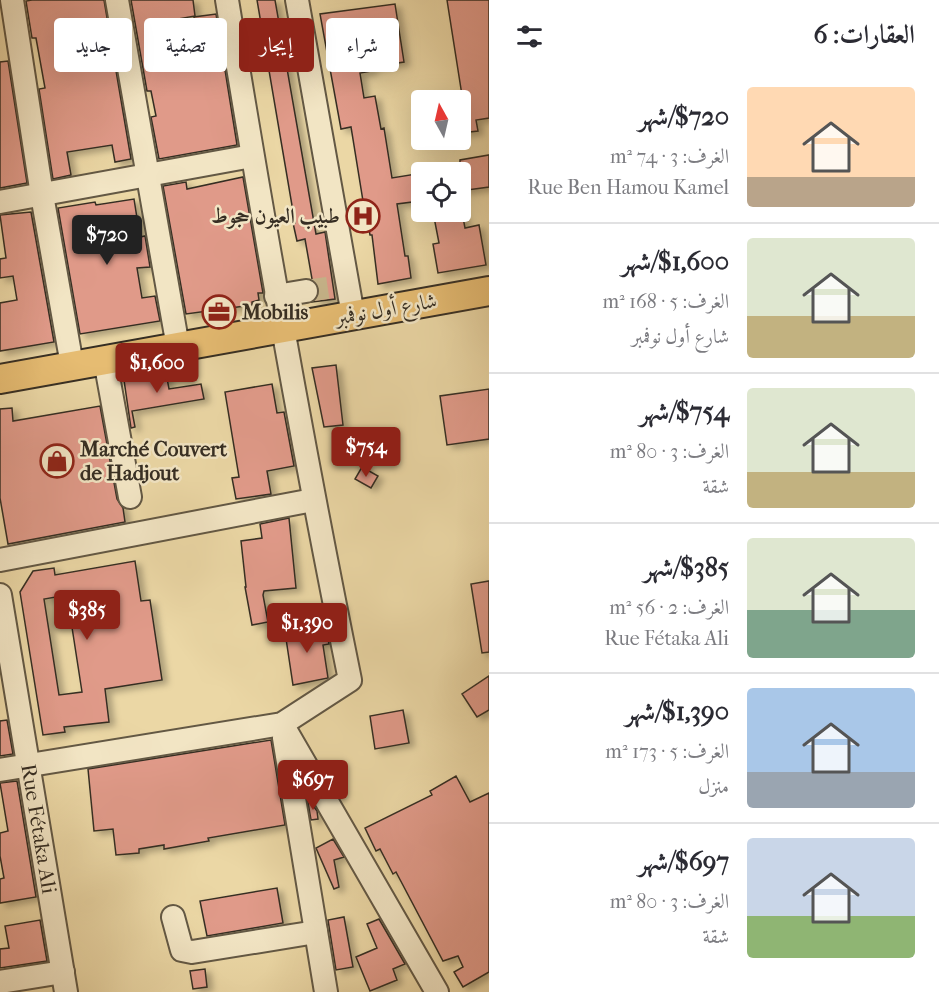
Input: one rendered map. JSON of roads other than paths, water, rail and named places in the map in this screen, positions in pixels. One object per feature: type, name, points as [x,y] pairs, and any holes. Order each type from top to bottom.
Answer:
[{"type":"main road","name":"شارع أول نوفمبر","points":[[0,379],[489,291]]},
{"type":"street","points":[[12,0],[42,195],[72,365]]},
{"type":"street","points":[[117,0],[178,347]]},
{"type":"street","points":[[0,770],[282,724],[350,680],[276,296],[227,0]]},
{"type":"street","points":[[297,0],[340,286],[353,315]]},
{"type":"street","points":[[0,202],[252,156]]},
{"type":"street","points":[[276,296],[306,291]]},
{"type":"street","points":[[105,360],[130,497]]},
{"type":"street","points":[[0,560],[314,500]]},
{"type":"street","name":"Rue Fétaka Ali","points":[[0,596],[64,982]]},
{"type":"street","points":[[282,724],[326,992]]},
{"type":"street","points":[[282,724],[437,992]]},
{"type":"street","points":[[173,917],[182,950],[192,952],[316,932]]},
{"type":"street","points":[[0,982],[64,982]]},
{"type":"tunnel","points":[[306,291],[333,287]]},
{"type":"place","name":"طبيب العيون حجوط","points":[[363,216]]},
{"type":"place","name":"Mobilis","points":[[219,312]]},
{"type":"place","name":"Marché Couvert de Hadjout","points":[[57,461]]}]
